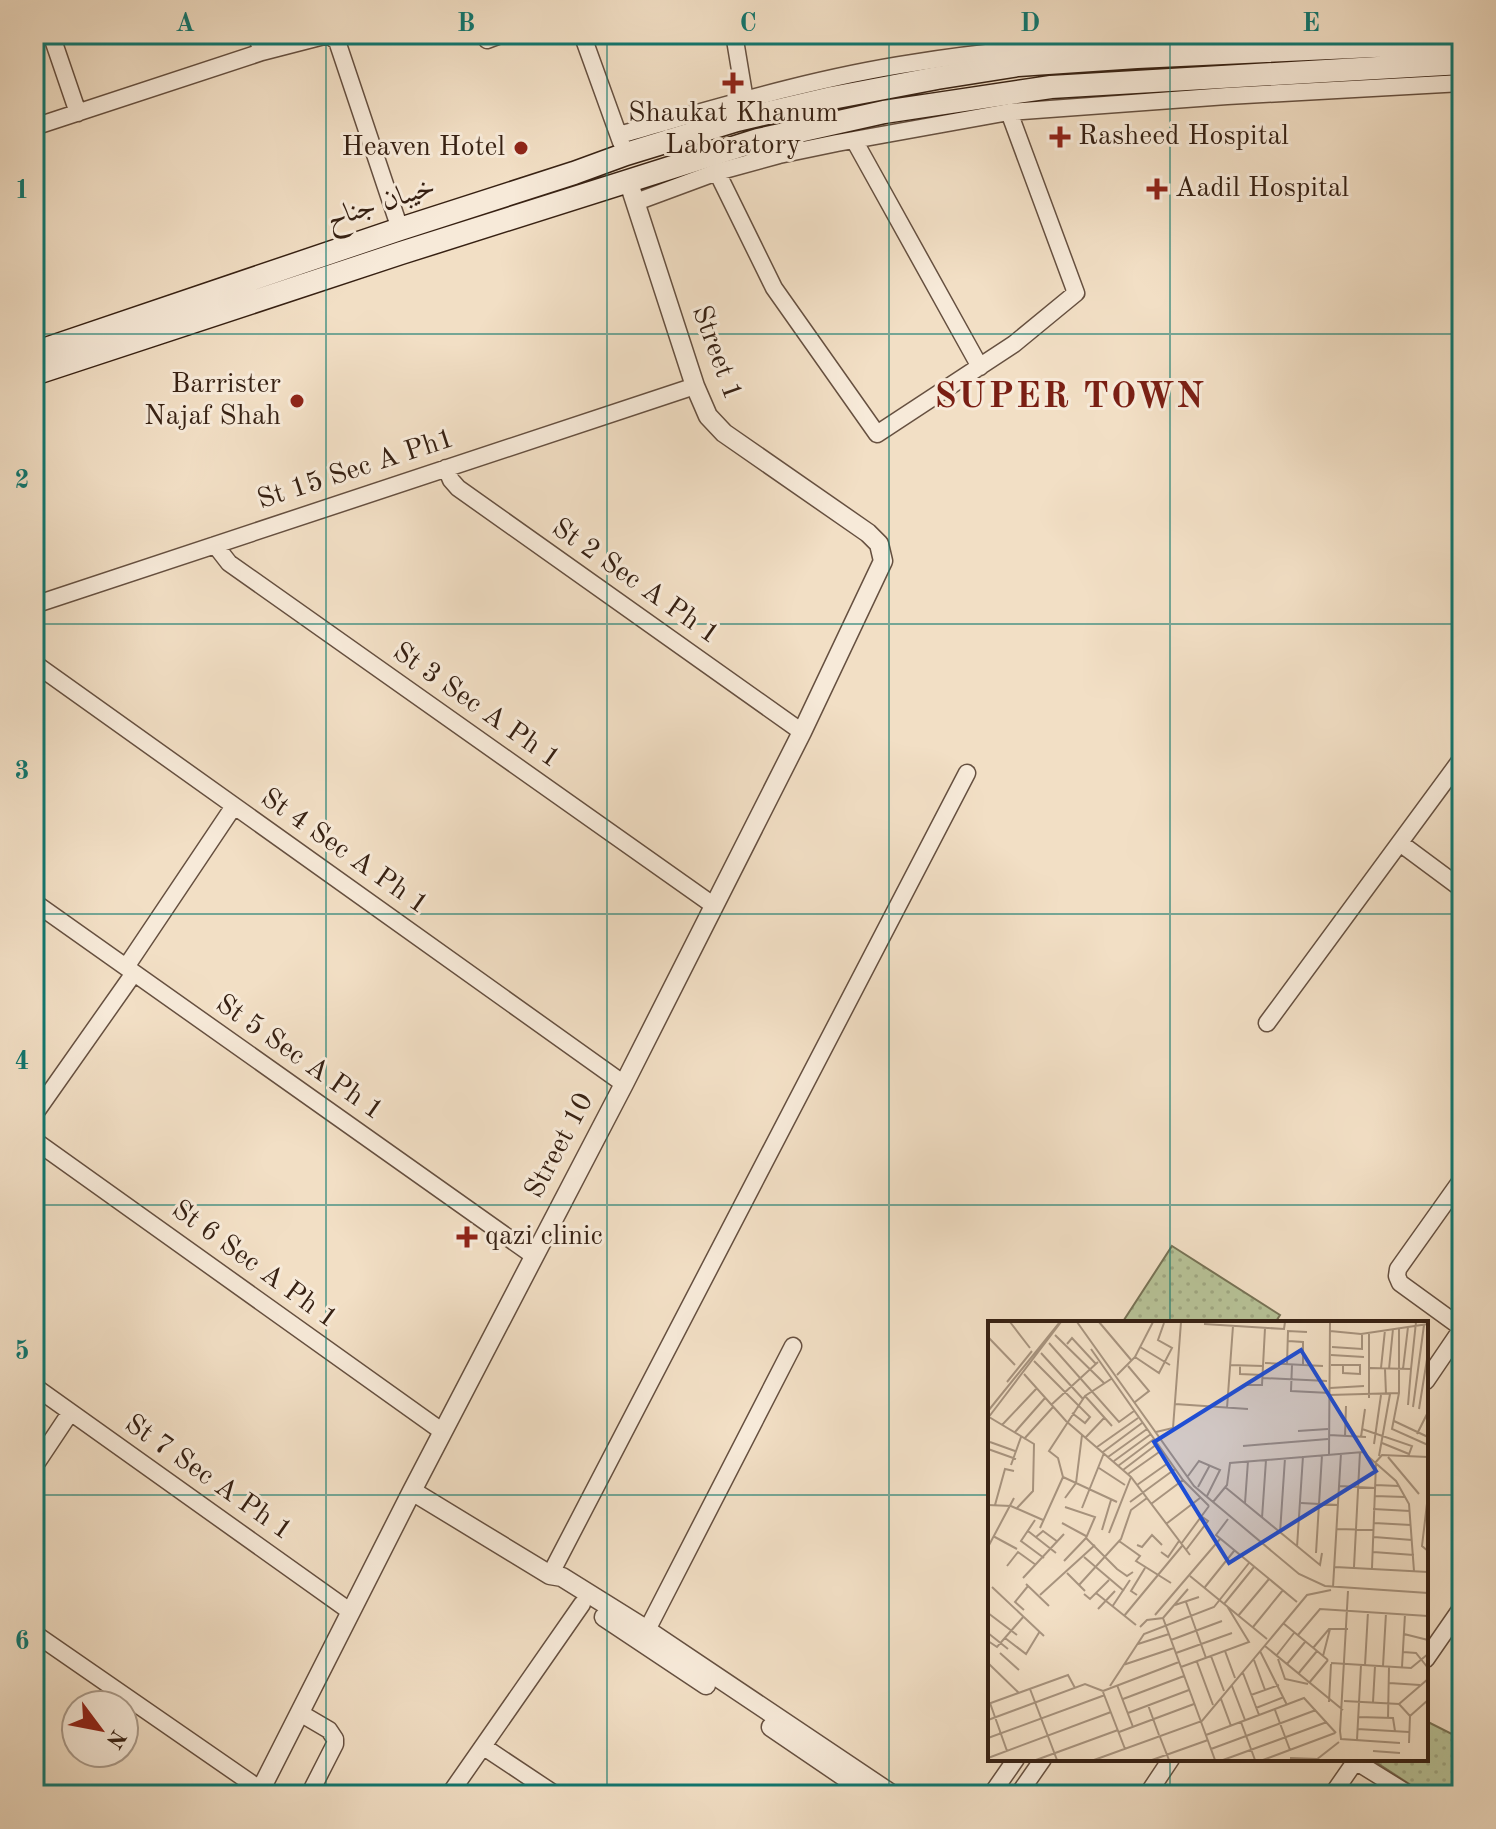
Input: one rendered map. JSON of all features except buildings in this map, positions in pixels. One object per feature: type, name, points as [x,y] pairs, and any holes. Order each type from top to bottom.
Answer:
[{"type":"main road","name":"خیبان جناح","points":[[34,353],[574,173],[622,144],[832,98],[1018,65],[1462,42]]},
{"type":"main road","name":"خیبان جناح","points":[[34,374],[628,180],[758,140],[856,118],[1051,87],[1462,63]]},
{"type":"street","points":[[51,34],[78,113]]},
{"type":"street","points":[[256,34],[262,52]]},
{"type":"street","points":[[484,34],[487,40],[503,34]]},
{"type":"street","points":[[582,34],[622,144],[745,100],[828,78],[913,63],[1143,37],[1263,34]]},
{"type":"street","points":[[734,34],[745,100]]},
{"type":"street","points":[[994,34],[995,52]]},
{"type":"street","points":[[34,127],[262,52],[328,35],[337,41],[400,229]]},
{"type":"street","points":[[636,202],[717,172],[779,155],[1009,112],[1462,83]]},
{"type":"street","points":[[717,172],[774,288],[877,434],[1014,344],[1076,293],[1009,112]]},
{"type":"street","points":[[854,140],[980,367]]},
{"type":"street","name":"Street 1","points":[[628,180],[695,386],[714,425],[868,533],[879,544],[883,561]]},
{"type":"street","name":"St 15 Sec A Ph1","points":[[34,605],[695,386]]},
{"type":"street","name":"St 2 Sec A Ph 1","points":[[446,468],[458,488],[802,732]]},
{"type":"street","name":"St 3 Sec A Ph 1","points":[[215,545],[229,563],[713,905]]},
{"type":"street","name":"Street 10","points":[[260,1793],[802,732],[883,561]]},
{"type":"street","name":"St 4 Sec A Ph 1","points":[[34,663],[624,1084]]},
{"type":"street","points":[[1267,1023],[1462,758]]},
{"type":"street","points":[[550,1575],[967,773]]},
{"type":"street","points":[[34,1115],[234,806]]},
{"type":"street","points":[[1400,843],[1462,889]]},
{"type":"street","name":"St 5 Sec A Ph 1","points":[[34,902],[534,1256]]},
{"type":"street","name":"St 6 Sec A Ph 1","points":[[34,1140],[443,1432]]},
{"type":"street","points":[[1428,1378],[1460,1331],[1400,1283],[1398,1269],[1462,1179]]},
{"type":"street","points":[[647,1630],[793,1346]]},
{"type":"street","name":"St 7 Sec A Ph 1","points":[[34,1386],[351,1612]]},
{"type":"street","points":[[34,1467],[70,1413]]},
{"type":"street","points":[[412,1491],[647,1630],[893,1795]]},
{"type":"street","points":[[550,1575],[556,1585],[582,1604],[871,1795]]},
{"type":"street","points":[[449,1795],[582,1604]]},
{"type":"street","points":[[1428,1657],[1459,1618]]},
{"type":"street","points":[[34,1633],[260,1793]]},
{"type":"street","points":[[300,1713],[329,1730],[335,1739],[309,1795]]},
{"type":"street","points":[[484,1747],[556,1795]]},
{"type":"street","points":[[991,1795],[1015,1761]]},
{"type":"street","points":[[1018,1795],[1042,1761]]},
{"type":"street","points":[[1147,1795],[1170,1761]]},
{"type":"street","points":[[1332,1795],[1355,1761]]},
{"type":"street","points":[[1358,1761],[1410,1795]]},
{"type":"green space","points":[[1172,1246],[1280,1315],[1276,1321],[1123,1321]]},
{"type":"green space","points":[[1428,1722],[1462,1739],[1462,1795],[1426,1795],[1374,1761],[1428,1761]]},
{"type":"place","name":"Shaukat Khanum Laboratory","points":[[733,83]]},
{"type":"place","name":"Rasheed Hospital","points":[[1060,137]]},
{"type":"place","name":"Heaven Hotel","points":[[521,148]]},
{"type":"place","name":"Aadil Hospital","points":[[1157,189]]},
{"type":"place","name":"Barrister Najaf Shah","points":[[297,401]]},
{"type":"place","name":"qazi clinic","points":[[467,1237]]},
{"type":"district","name":"SUPER TOWN","points":[[1070,398]]}]
